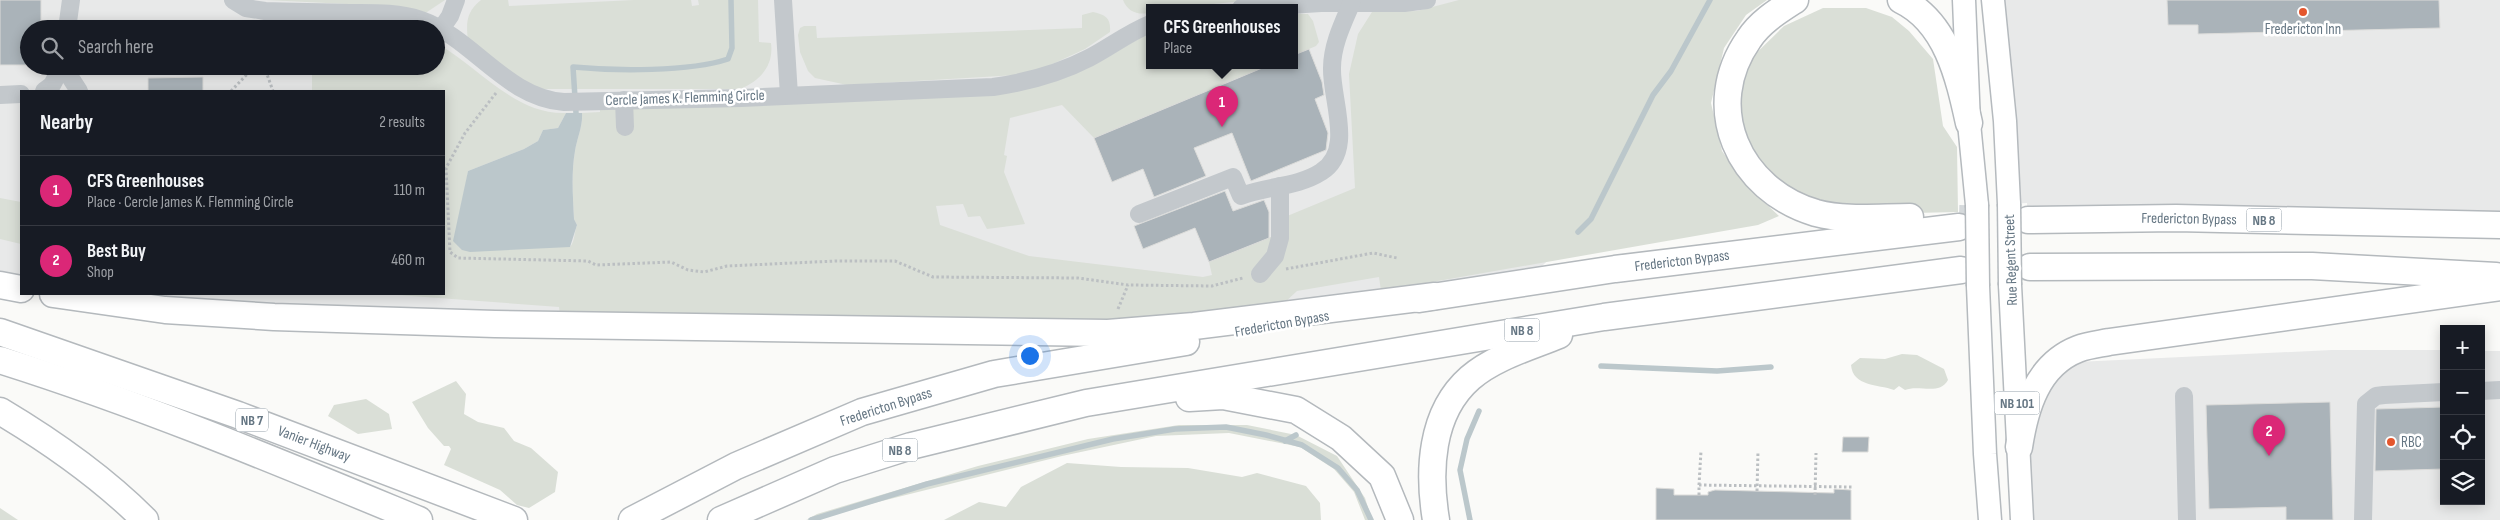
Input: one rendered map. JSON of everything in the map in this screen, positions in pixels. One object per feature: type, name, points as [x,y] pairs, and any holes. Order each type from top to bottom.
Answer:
[{"type":"highway","points":[[1795,0],[1768,18],[1749,38],[1736,60],[1726,109],[1729,127],[1743,160],[1753,174],[1782,197],[1816,213],[1856,218],[1965,217]]},
{"type":"highway","points":[[1901,0],[1924,17],[1941,37],[1961,87],[1970,123]]},
{"type":"highway","name":"Fredericton Bypass","points":[[2018,212],[2176,218],[2500,225]]},
{"type":"highway","name":"Fredericton Bypass","points":[[632,520],[736,466],[862,412],[994,374],[1258,329],[1435,296],[1965,217]]},
{"type":"highway","points":[[2030,267],[2312,266],[2500,276]]},
{"type":"highway","name":"NB 8","points":[[721,520],[835,470],[902,449],[1086,403],[1236,376],[1604,317],[1969,278]]},
{"type":"highway","points":[[0,286],[20,289]]},
{"type":"highway","points":[[2019,447],[2024,415],[2040,381],[2056,363],[2078,349],[2109,342],[2500,287]]},
{"type":"highway","points":[[59,295],[165,310],[274,317],[495,324],[1108,333],[1194,326],[1435,296]]},
{"type":"highway","points":[[1436,520],[1432,497],[1432,459],[1438,431],[1449,404],[1470,378],[1508,355],[1604,317]]},
{"type":"highway","name":"Vanier Highway","points":[[0,332],[230,412],[508,518]]},
{"type":"highway","name":"Vanier Highway","points":[[0,360],[57,378],[216,437],[419,520]]},
{"type":"highway","points":[[1086,403],[1223,396],[1296,410],[1341,438],[1382,476],[1400,520]]},
{"type":"highway","points":[[0,411],[36,433],[118,493],[145,520]]},
{"type":"main road","name":"NB 101","points":[[1964,0],[1970,123],[1965,217],[1990,520]]},
{"type":"main road","name":"Rue Regent Street","points":[[1993,0],[2005,121],[2018,212],[2010,285],[2022,520]]},
{"type":"street","points":[[68,20],[71,0]]},
{"type":"street","name":"Cercle James K. Flemming Circle","points":[[233,0],[246,8],[265,12],[393,14],[420,20]]},
{"type":"street","points":[[445,23],[456,0]]},
{"type":"street","points":[[783,0],[789,95]]},
{"type":"street","points":[[1270,4],[1285,2],[1404,3],[1427,0]]},
{"type":"street","points":[[1140,214],[1233,177],[1241,196],[1256,190],[1304,180],[1322,172],[1333,162],[1339,146],[1332,68],[1334,46],[1352,2]]},
{"type":"street","name":"Cercle James K. Flemming Circle","points":[[445,32],[522,90],[557,102],[789,95],[1024,83],[1046,77],[1090,58],[1131,32],[1146,26]]},
{"type":"street","points":[[56,75],[48,88],[68,90]]},
{"type":"street","points":[[71,75],[78,90]]},
{"type":"street","points":[[0,95],[20,94]]},
{"type":"street","points":[[624,100],[625,127]]},
{"type":"street","points":[[1260,274],[1275,256],[1280,238],[1280,186]]},
{"type":"street","points":[[2485,391],[2500,390]]},
{"type":"street","points":[[2363,520],[2366,404],[2376,396],[2440,392]]},
{"type":"street","points":[[2184,396],[2187,520]]},
{"type":"path","points":[[232,90],[246,75]]},
{"type":"path","points":[[267,75],[273,90]]},
{"type":"path","points":[[506,78],[465,133],[446,168],[450,252],[458,258],[588,261],[596,266],[671,262],[688,270],[704,272],[727,266],[836,261],[895,261],[933,277],[1078,278],[1128,285],[1212,286],[1260,274],[1373,253],[1396,258]]},
{"type":"path","points":[[1699,495],[1701,451]]},
{"type":"path","points":[[1757,491],[1758,451]]},
{"type":"path","points":[[1815,495],[1816,453]]},
{"type":"path","points":[[1700,485],[1852,487]]},
{"type":"shaded area","points":[[0,0],[1710,0],[1578,232],[1525,282],[1194,326],[629,325],[72,295],[445,295],[445,90],[20,90],[20,289],[0,285]]},
{"type":"shaded area","points":[[266,0],[445,0],[424,14],[387,6]]},
{"type":"shaded area","points":[[481,0],[508,0],[509,6],[634,0],[691,0],[692,6],[699,5],[698,0],[758,0],[759,42],[771,43],[770,59],[764,72],[754,82],[740,89],[541,89],[515,76],[468,41],[468,18],[472,9]]},
{"type":"shaded area","points":[[1123,0],[1253,0],[1214,4],[1146,4],[1145,14],[1130,10]]},
{"type":"shaded area","points":[[1459,0],[1767,0],[1746,15],[1724,48],[1711,103],[1722,151],[1747,186],[1779,216],[1758,225],[1381,291],[1379,277],[1297,291],[1282,305],[1144,323],[560,316],[559,307],[397,295],[445,295],[445,90],[312,90],[312,75],[445,75],[445,49],[514,98],[547,112],[566,113],[558,128],[543,130],[538,141],[524,149],[468,171],[465,189],[564,247],[570,247],[577,225],[574,219],[573,168],[582,123],[582,113],[600,112],[600,110],[979,95],[1035,86],[1061,79],[1096,64],[1146,36],[1146,69],[1260,69],[1094,138],[1062,105],[1010,118],[1004,155],[1007,156],[1004,172],[1025,224],[987,229],[980,216],[968,217],[963,204],[936,206],[940,225],[1029,256],[1203,277],[1212,275],[1209,262],[1278,234],[1280,219],[1355,188],[1349,74],[1358,34],[1372,12],[1417,11]]},
{"type":"shaded area","points":[[1993,0],[2500,0],[2500,225],[2028,220],[2027,203],[2009,204]]},
{"type":"shaded area","points":[[1823,8],[1866,8],[1892,17],[1909,31],[1933,59],[1943,126],[1957,147],[1958,212],[1869,214],[1830,208],[1795,193],[1762,170],[1737,118],[1745,64],[1784,26]]},
{"type":"shaded area","points":[[1093,12],[1107,18],[1110,23],[1110,32],[1085,49],[1044,68],[1017,75],[847,85],[815,78],[808,71],[800,52],[798,35],[800,28],[804,26],[816,26],[817,38],[1082,28],[1082,15]]},
{"type":"shaded area","points":[[1298,14],[1308,14],[1313,21],[1319,42],[1316,46],[1298,54]]},
{"type":"shaded area","points":[[566,113],[582,113],[582,123],[573,168],[574,219],[577,225],[570,247],[470,252],[462,250],[453,241],[468,171],[524,149],[538,141],[543,130],[558,128]]},
{"type":"shaded area","points":[[0,198],[20,202],[20,244],[0,239]]},
{"type":"shaded area","points":[[2332,350],[2440,350],[2440,505],[2485,505],[2485,351],[2500,351],[2500,520],[2022,520],[2019,447],[2055,363]]},
{"type":"shaded area","points":[[1902,354],[1917,355],[1944,369],[1948,380],[1944,385],[1934,389],[1916,388],[1905,390],[1899,386],[1894,390],[1867,384],[1856,377],[1853,372],[1851,365],[1860,358],[1885,359]]},
{"type":"shaded area","points":[[456,381],[466,394],[464,414],[478,422],[504,428],[514,441],[531,448],[558,472],[555,492],[529,508],[517,505],[500,490],[444,465],[451,449],[449,446],[444,446],[428,428],[412,402]]},
{"type":"shaded area","points":[[366,399],[389,414],[392,429],[358,434],[328,416],[334,405]]},
{"type":"shaded area","points":[[1179,425],[1247,425],[1296,435],[1337,456],[1365,498],[1372,520],[1365,520],[1354,492],[1334,469],[1300,447],[1229,433],[1156,436],[1062,456],[806,520],[817,514],[978,466],[1088,439]]},
{"type":"shaded area","points":[[1067,463],[1121,467],[1188,468],[1242,477],[1257,473],[1306,486],[1320,503],[1321,520],[944,520],[979,502],[1006,507],[1021,487]]},
{"type":"shaded area","points":[[0,508],[18,520],[0,520]]},
{"type":"building","points":[[0,0],[41,0],[41,20],[20,20],[20,65],[0,65]]},
{"type":"building","name":"Fredericton Inn","points":[[2167,0],[2439,0],[2440,28],[2198,34],[2198,25],[2168,25]]},
{"type":"building","points":[[1309,49],[1322,82],[1324,95],[1315,99],[1328,133],[1326,150],[1251,181],[1232,133],[1194,148],[1206,176],[1154,197],[1143,169],[1112,182],[1094,138],[1260,69],[1298,69],[1298,53]]},
{"type":"building","points":[[203,77],[203,90],[148,90],[148,78]]},
{"type":"building","points":[[1225,191],[1233,211],[1264,200],[1269,212],[1269,238],[1209,262],[1195,228],[1143,249],[1134,226]]},
{"type":"building","points":[[2330,402],[2333,520],[2286,520],[2286,507],[2209,509],[2206,405]]},
{"type":"building","points":[[2440,407],[2440,469],[2375,471],[2376,409]]},
{"type":"building","points":[[1843,437],[1869,437],[1868,452],[1842,452]]},
{"type":"building","points":[[1656,488],[1674,489],[1674,495],[1708,495],[1708,492],[1715,490],[1834,493],[1834,489],[1851,490],[1851,520],[1656,520]]},
{"type":"waterway","points":[[576,113],[573,67],[630,70],[673,68],[728,59],[732,48],[731,0]]},
{"type":"waterway","points":[[1578,232],[1591,219],[1653,95],[1671,71],[1710,0]]},
{"type":"waterway","points":[[1601,366],[1717,371],[1771,367]]},
{"type":"waterway","points":[[1470,520],[1460,470],[1467,439],[1479,411]]},
{"type":"waterway","points":[[811,520],[927,484],[1113,439],[1175,429],[1226,427],[1302,445],[1338,468],[1357,490],[1371,520]]},
{"type":"waterway","points":[[1285,441],[1296,435]]},
{"type":"tunnel","points":[[1959,218],[2028,220]]},
{"type":"tunnel","points":[[1961,270],[2030,267]]},
{"type":"place","name":"Fredericton Inn","points":[[2303,12]]},
{"type":"place","name":"CFS Greenhouses","points":[[1222,127]]},
{"type":"place","name":"RBC","points":[[2391,442]]},
{"type":"place","name":"Best Buy","points":[[2269,456]]}]
